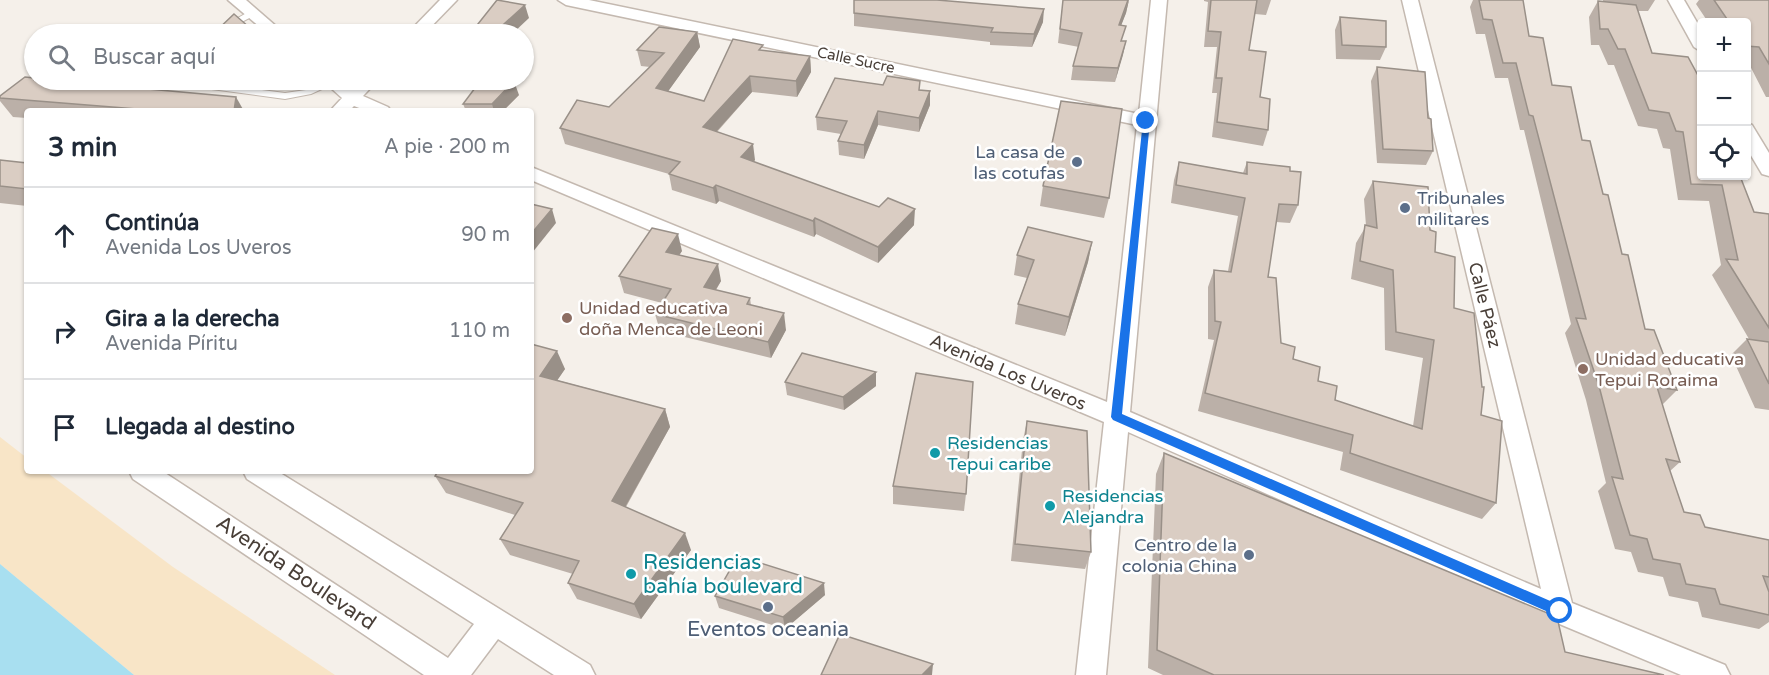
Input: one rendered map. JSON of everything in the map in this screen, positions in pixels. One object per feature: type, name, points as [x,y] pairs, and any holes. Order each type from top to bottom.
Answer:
[{"type":"street","points":[[236,0],[265,24]]},
{"type":"street","points":[[425,24],[449,0]]},
{"type":"street","name":"Calle Sucre","points":[[566,0],[1146,121]]},
{"type":"street","points":[[1090,675],[1159,0]]},
{"type":"street","name":"Calle Páez","points":[[1410,0],[1560,611]]},
{"type":"street","points":[[1676,0],[1697,39]]},
{"type":"street","points":[[336,90],[345,105]]},
{"type":"street","points":[[345,105],[360,90]]},
{"type":"street","points":[[345,105],[364,108]]},
{"type":"street","points":[[1751,138],[1769,170]]},
{"type":"street","name":"Avenida Los Uveros","points":[[534,174],[1117,417],[1560,611],[1715,675]]},
{"type":"street","name":"Avenida Boulevard","points":[[147,474],[451,675]]},
{"type":"street","points":[[261,474],[580,675]]},
{"type":"street","points":[[451,675],[494,621]]},
{"type":"lane","points":[[232,24],[252,13]]},
{"type":"lane","points":[[241,90],[285,96],[312,90]]},
{"type":"sand","points":[[0,437],[24,456],[24,474],[49,474],[173,567],[335,675],[134,675],[0,564]]},
{"type":"water","points":[[0,564],[134,675],[0,675]]},
{"type":"building","points":[[497,0],[525,5],[504,24],[478,24]]},
{"type":"building","points":[[854,0],[937,0],[1044,9],[1034,34],[991,32],[993,28],[854,13]]},
{"type":"building","points":[[1063,0],[1128,0],[1119,25],[1126,26],[1121,41],[1126,41],[1118,68],[1073,66],[1082,33],[1060,29]]},
{"type":"building","points":[[1211,0],[1257,0],[1249,50],[1266,52],[1260,97],[1270,99],[1268,130],[1217,122],[1222,78],[1216,78],[1221,32],[1208,31]]},
{"type":"building","points":[[1479,0],[1523,0],[1529,36],[1543,38],[1552,85],[1571,87],[1582,140],[1590,141],[1603,194],[1608,195],[1622,254],[1628,255],[1645,329],[1654,330],[1677,390],[1657,387],[1680,462],[1666,459],[1684,512],[1700,515],[1705,527],[1769,540],[1769,577],[1763,576],[1769,592],[1769,615],[1720,604],[1715,589],[1686,584],[1680,564],[1653,559],[1647,539],[1630,535],[1612,477],[1623,479],[1599,386],[1576,318],[1586,319],[1533,116],[1529,115],[1516,63],[1503,63],[1492,20],[1483,19]]},
{"type":"building","points":[[1714,0],[1769,0],[1769,64],[1759,47],[1751,46],[1751,18],[1726,18]]},
{"type":"building","points":[[1598,1],[1636,5],[1652,53],[1688,57],[1697,74],[1697,180],[1742,180],[1754,212],[1769,214],[1769,328],[1726,259],[1738,260],[1722,185],[1691,184],[1683,132],[1676,131],[1669,113],[1649,110],[1625,49],[1618,49],[1608,29],[1600,29]]},
{"type":"building","points":[[234,14],[246,24],[224,24]]},
{"type":"building","points":[[1340,17],[1386,21],[1386,47],[1342,45]]},
{"type":"building","points":[[659,27],[697,32],[656,88],[704,101],[733,39],[763,45],[759,50],[810,56],[796,81],[750,76],[703,127],[753,144],[741,157],[879,207],[888,198],[915,209],[878,247],[815,218],[813,221],[716,185],[713,188],[669,174],[680,162],[560,128],[577,100],[609,107],[664,53],[637,50]]},
{"type":"building","points":[[1377,67],[1425,72],[1433,151],[1383,149]]},
{"type":"building","points":[[887,76],[920,81],[919,90],[930,91],[919,118],[878,111],[864,145],[838,141],[847,121],[816,117],[835,78],[883,85]]},
{"type":"building","points":[[24,78],[24,90],[159,90],[236,97],[234,108],[125,108],[0,98]]},
{"type":"building","points":[[474,90],[505,90],[492,104],[463,104]]},
{"type":"building","points":[[1061,101],[1122,109],[1109,198],[1043,186]]},
{"type":"building","points":[[0,160],[24,163],[24,189],[0,186]]},
{"type":"building","points":[[1179,162],[1247,174],[1247,162],[1290,167],[1290,171],[1301,172],[1298,205],[1279,204],[1268,277],[1276,278],[1281,343],[1295,347],[1293,359],[1320,367],[1318,381],[1337,386],[1335,400],[1422,429],[1434,340],[1396,332],[1393,270],[1360,261],[1365,225],[1377,228],[1373,181],[1428,187],[1430,230],[1436,232],[1435,252],[1455,257],[1454,308],[1474,313],[1482,387],[1484,387],[1481,415],[1502,421],[1496,503],[1350,453],[1353,435],[1205,393],[1221,322],[1215,321],[1214,270],[1231,272],[1245,198],[1176,185]]},
{"type":"building","points":[[534,205],[552,209],[534,230]]},
{"type":"building","points":[[1028,227],[1092,242],[1069,317],[1018,304],[1034,260],[1017,255]]},
{"type":"building","points":[[652,228],[678,234],[666,252],[718,264],[704,287],[750,298],[747,304],[784,313],[768,342],[655,314],[671,289],[619,276]]},
{"type":"building","points":[[1747,339],[1769,342],[1769,384]]},
{"type":"building","points":[[534,345],[557,351],[540,376],[665,409],[612,501],[685,533],[634,604],[568,583],[579,561],[500,539],[523,503],[435,476],[436,474],[534,474]]},
{"type":"building","points":[[802,353],[876,372],[843,397],[785,382]]},
{"type":"building","name":"Residencias Tepui caribe","points":[[916,373],[973,382],[966,494],[893,486]]},
{"type":"building","name":"Residencias Alejandra","points":[[1027,421],[1087,431],[1091,552],[1015,544]]},
{"type":"building","name":"Centro de la colonia China","points":[[1164,453],[1557,617],[1565,652],[1664,675],[1214,675],[1157,650]]},
{"type":"building","points":[[738,556],[824,583],[783,617],[715,596]]},
{"type":"building","points":[[840,634],[933,664],[922,675],[821,675]]},
{"type":"place","name":"La casa de las cotufas","points":[[1077,162]]},
{"type":"place","name":"Tribunales militares","points":[[1405,208]]},
{"type":"place","name":"Unidad educativa doña Menca de Leoni","points":[[567,318]]},
{"type":"place","name":"Unidad educativa Tepui Roraima","points":[[1583,369]]},
{"type":"place","name":"Residencias Tepui caribe","points":[[935,453]]},
{"type":"place","name":"Residencias Alejandra","points":[[1050,506]]},
{"type":"place","name":"Centro de la colonia China","points":[[1249,555]]},
{"type":"place","name":"Residencias bahía boulevard","points":[[631,574]]},
{"type":"place","name":"Eventos oceania","points":[[768,607]]},
{"type":"route","points":[[1146,121],[1117,417],[1560,611]]}]
